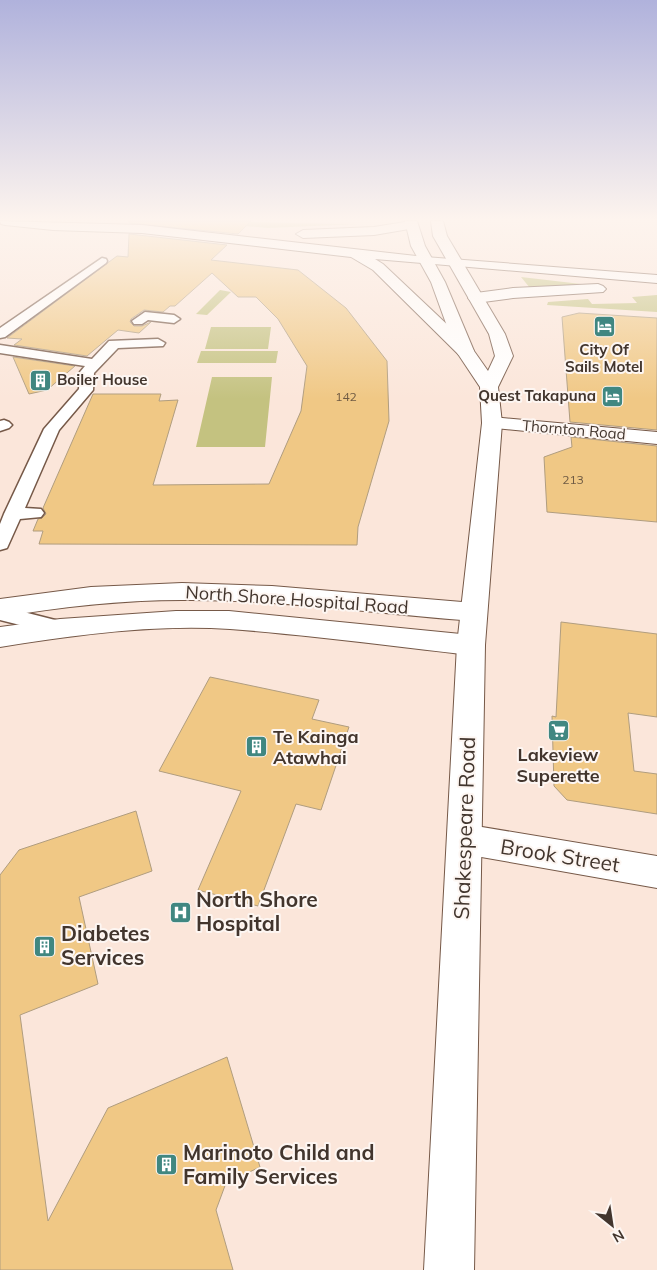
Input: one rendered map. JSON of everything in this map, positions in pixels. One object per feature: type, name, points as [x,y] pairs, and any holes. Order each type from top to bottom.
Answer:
[{"type":"main road","points":[[392,280],[465,351]]},
{"type":"main road","name":"Shakespeare Road","points":[[437,280],[465,351],[489,387],[492,423],[471,645],[449,1270]]},
{"type":"main road","points":[[465,280],[497,334],[504,356],[489,387]]},
{"type":"main road","points":[[476,298],[513,293],[657,284]]},
{"type":"main road","name":"Thornton Road","points":[[492,423],[657,438]]},
{"type":"main road","points":[[0,597],[36,592],[91,596]]},
{"type":"main road","name":"North Shore Hospital Road","points":[[0,608],[129,593],[243,593],[474,612]]},
{"type":"main road","name":"North Shore Hospital Road","points":[[0,637],[60,628],[167,620],[230,620],[471,645]]},
{"type":"main road","name":"Brook Street","points":[[464,840],[657,872]]},
{"type":"lane","points":[[0,334],[75,280]]},
{"type":"lane","points":[[138,321],[145,316],[174,319]]},
{"type":"lane","points":[[0,544],[52,429],[86,390],[87,372],[126,331]]},
{"type":"lane","points":[[114,344],[158,343]]},
{"type":"lane","points":[[0,349],[31,350],[95,363]]},
{"type":"lane","points":[[14,514],[35,512]]},
{"type":"lane","points":[[0,613],[60,628]]},
{"type":"shaded area","points":[[524,280],[549,280],[581,284],[582,286],[530,288]]},
{"type":"shaded area","points":[[220,290],[231,292],[207,315],[196,314]]},
{"type":"shaded area","points":[[657,295],[657,312],[547,305],[548,302],[588,299],[592,304],[637,303],[632,297]]},
{"type":"shaded area","points":[[211,327],[271,327],[268,349],[205,349]]},
{"type":"shaded area","points":[[201,351],[278,351],[276,363],[197,363]]},
{"type":"shaded area","points":[[212,377],[272,377],[265,447],[196,447]]},
{"type":"building","points":[[84,280],[204,280],[175,306],[170,306],[163,312],[144,310],[131,319],[130,322],[134,326],[142,326],[151,322],[139,333],[118,330],[87,356],[14,345],[22,339],[7,338]]},
{"type":"building","points":[[220,280],[311,280],[346,308],[387,361],[389,421],[358,527],[357,545],[39,544],[43,531],[33,531],[38,519],[46,514],[43,508],[93,394],[161,394],[159,401],[178,400],[153,485],[269,484],[301,411],[307,366],[278,319],[256,297],[238,297]]},
{"type":"building","points":[[579,313],[657,318],[657,430],[570,422],[562,317]]},
{"type":"building","points":[[13,357],[75,366],[47,390],[29,394]]},
{"type":"building","points":[[571,437],[657,446],[657,522],[547,512],[544,457],[572,447]]},
{"type":"building","points":[[561,622],[657,634],[657,717],[628,713],[634,771],[657,774],[657,814],[567,800],[554,786],[552,716],[556,717]]},
{"type":"building","name":"Te Kainga Atawhai","points":[[210,677],[319,700],[312,719],[349,727],[321,810],[296,804],[258,906],[198,890],[241,791],[159,771]]},
{"type":"building","name":"Marinoto Child and Family Services","points":[[136,811],[152,871],[79,897],[98,984],[20,1015],[48,1221],[108,1108],[227,1057],[260,1167],[226,1183],[216,1210],[233,1270],[0,1270],[0,875],[19,850]]},
{"type":"place","name":"City Of Sails Motel","points":[[604,327]]},
{"type":"place","name":"Boiler House","points":[[41,380]]},
{"type":"place","name":"Quest Takapuna","points":[[612,396]]},
{"type":"place","name":"Lakeview Superette","points":[[558,730]]},
{"type":"place","name":"Te Kainga Atawhai","points":[[257,747]]},
{"type":"place","name":"North Shore Hospital","points":[[180,912]]},
{"type":"place","name":"Diabetes Services","points":[[45,946]]},
{"type":"place","name":"Marinoto Child and Family Services","points":[[167,1165]]}]
